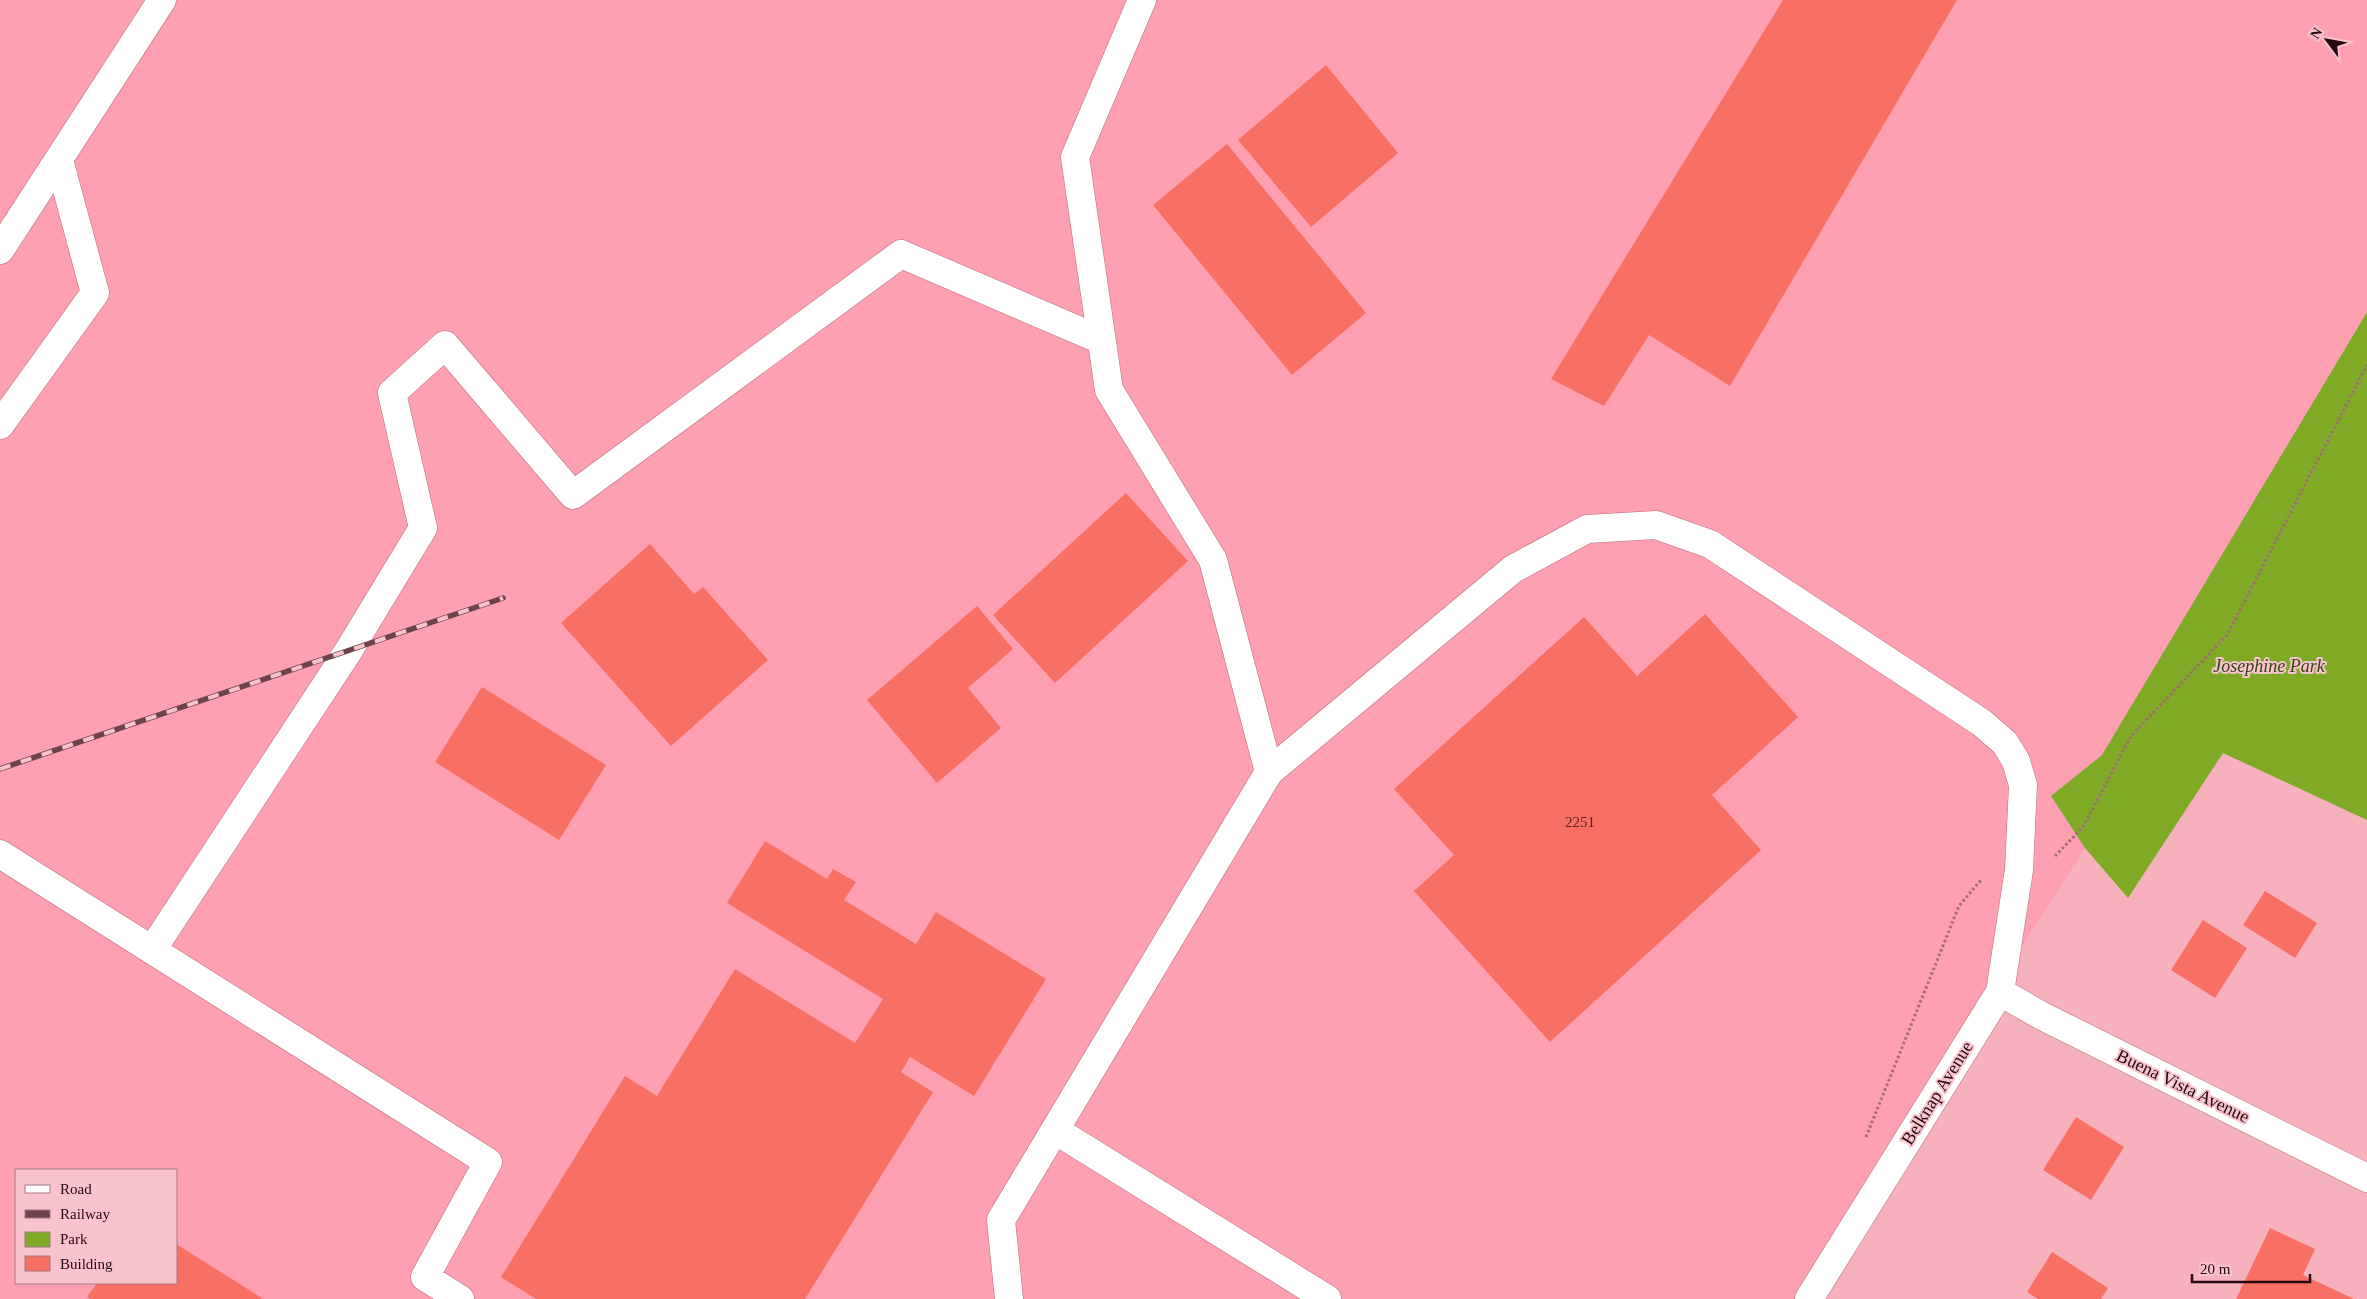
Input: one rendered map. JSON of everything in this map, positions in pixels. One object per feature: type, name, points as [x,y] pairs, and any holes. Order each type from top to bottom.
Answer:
[{"type":"street","points":[[0,250],[162,0]]},
{"type":"street","points":[[1142,0],[1074,157],[1109,390],[1213,560],[1269,772]]},
{"type":"street","points":[[0,425],[95,293],[59,160]]},
{"type":"street","points":[[152,950],[349,650],[423,528],[392,393],[445,345],[573,495],[901,254],[1101,340]]},
{"type":"street","name":"Belknap Avenue","points":[[1009,1299],[1001,1220],[1269,772],[1513,569],[1587,528],[1656,525],[1710,544],[1982,723],[2004,743],[2016,761],[2023,785],[2019,870],[2000,992],[1809,1299]]},
{"type":"street","points":[[0,854],[488,1162],[425,1277],[460,1299]]},
{"type":"street","name":"Buena Vista Avenue","points":[[2000,992],[2042,1016],[2367,1178]]},
{"type":"street","points":[[1055,1130],[1327,1299]]},
{"type":"path","points":[[1863,1145],[1959,906],[1979,882],[2050,862],[2083,827],[2131,736],[2226,635],[2367,365]]},
{"type":"shaded area","points":[[0,0],[2367,0],[2367,312],[2102,755],[2051,796],[2085,848],[1795,1299],[0,1299]]},
{"type":"green space","name":"Josephine Park","points":[[2367,312],[2367,820],[2223,753],[2128,898],[2085,848],[2051,796],[2102,755]]},
{"type":"building","points":[[1783,0],[1957,0],[1730,386],[1649,335],[1604,406],[1551,379]]},
{"type":"building","points":[[1326,65],[1398,153],[1311,227],[1238,140]]},
{"type":"building","points":[[1227,144],[1366,313],[1292,375],[1153,205]]},
{"type":"building","points":[[1126,493],[1188,561],[1055,683],[993,615]]},
{"type":"building","points":[[650,544],[694,594],[703,587],[768,660],[671,746],[561,623]]},
{"type":"building","points":[[977,606],[1013,649],[968,688],[1001,728],[937,783],[867,700]]},
{"type":"building","points":[[1705,614],[1798,717],[1712,795],[1761,850],[1550,1042],[1414,891],[1454,855],[1394,789],[1584,617],[1637,676]]},
{"type":"building","points":[[482,687],[606,765],[559,840],[435,762]]},
{"type":"building","points":[[765,841],[827,879],[833,869],[856,882],[844,900],[916,944],[936,912],[1046,979],[974,1096],[910,1057],[901,1072],[933,1092],[805,1299],[536,1299],[501,1277],[625,1076],[657,1096],[735,969],[855,1043],[883,999],[727,903]]},
{"type":"building","points":[[2265,891],[2317,923],[2295,958],[2243,925]]},
{"type":"building","points":[[2203,920],[2247,948],[2215,998],[2171,970]]},
{"type":"building","points":[[2076,1117],[2124,1147],[2091,1200],[2043,1170]]},
{"type":"building","points":[[2270,1228],[2315,1249],[2303,1275],[2354,1299],[2236,1299]]},
{"type":"building","points":[[178,1245],[262,1298],[90,1299],[87,1297],[96,1284],[178,1284]]},
{"type":"building","points":[[2052,1252],[2108,1288],[2101,1299],[2038,1299],[2027,1292]]},
{"type":"railway","points":[[0,769],[503,598]]}]
